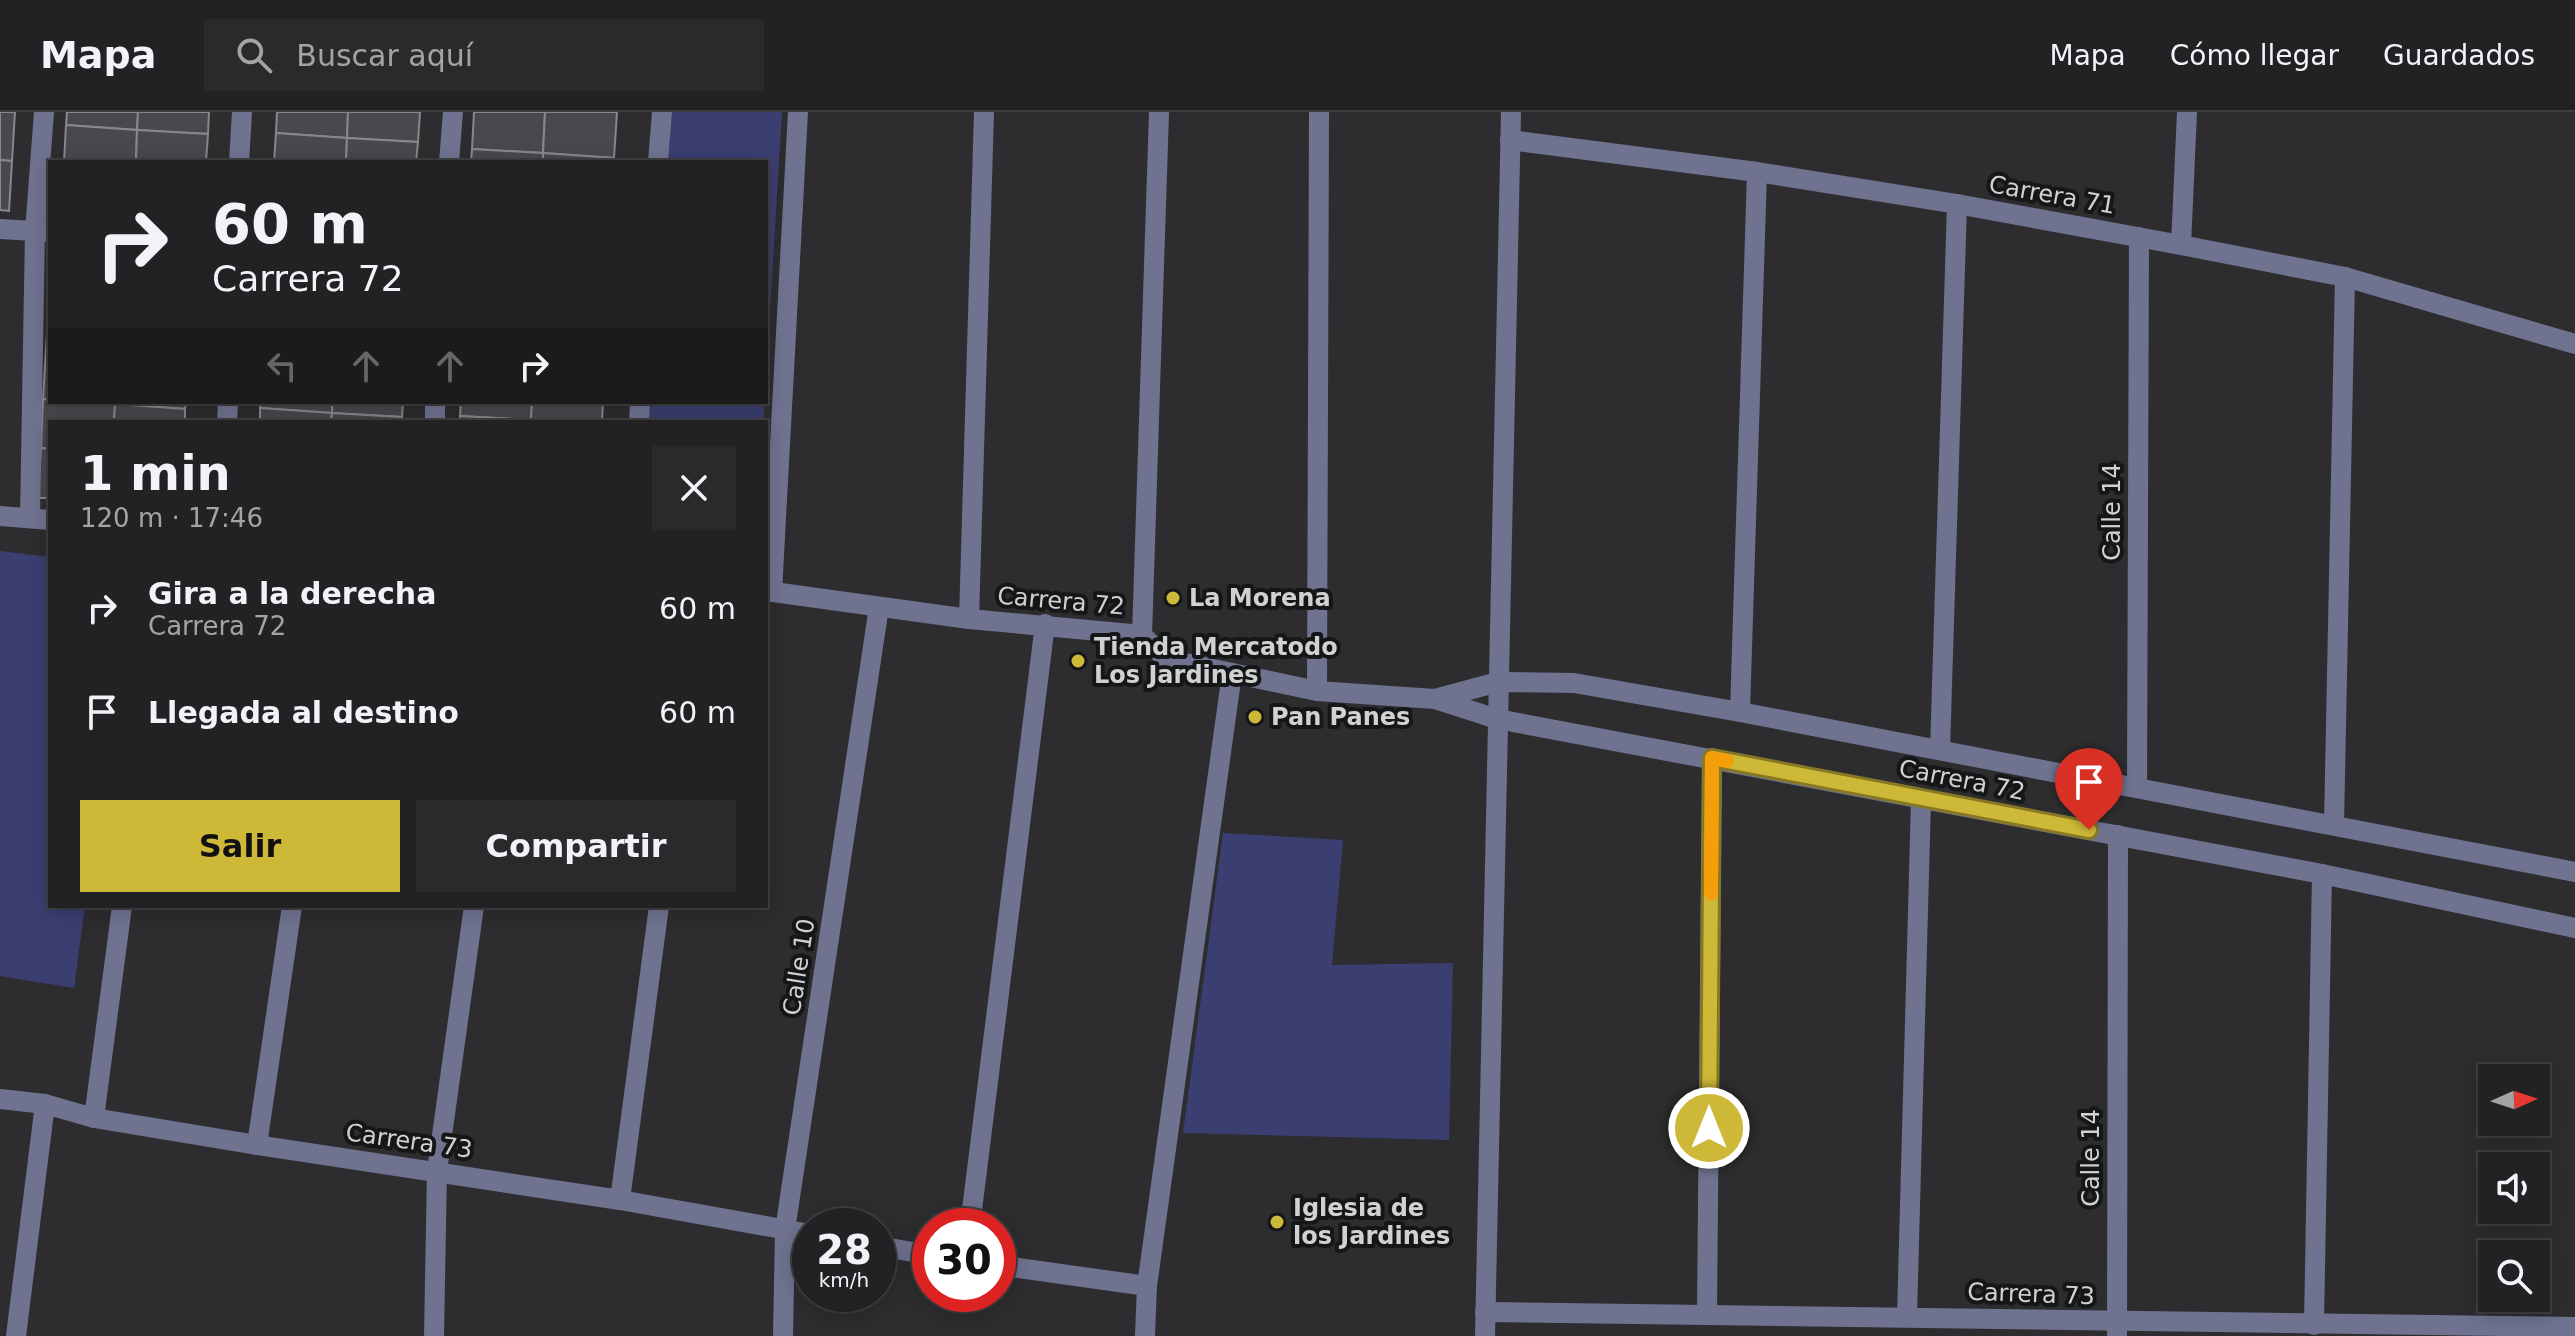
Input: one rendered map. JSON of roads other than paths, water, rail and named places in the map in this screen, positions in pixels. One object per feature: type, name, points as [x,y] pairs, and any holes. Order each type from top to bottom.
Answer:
[{"type":"street","points":[[0,516],[40,519],[44,112]]},
{"type":"street","points":[[239,160],[242,112]]},
{"type":"street","points":[[449,160],[453,112]]},
{"type":"street","points":[[658,160],[662,112]]},
{"type":"street","points":[[769,591],[798,112]]},
{"type":"street","points":[[969,619],[984,112]]},
{"type":"street","points":[[1142,635],[1159,112]]},
{"type":"street","points":[[1317,691],[1319,112]]},
{"type":"street","points":[[1485,1336],[1511,112]]},
{"type":"street","points":[[2181,245],[2187,112]]},
{"type":"street","name":"Carrera 71","points":[[1510,140],[1757,172],[2181,245],[2345,277],[2575,344]]},
{"type":"street","points":[[1740,712],[1757,172]]},
{"type":"street","points":[[1940,750],[1957,204]]},
{"type":"street","points":[[0,229],[42,231]]},
{"type":"street","name":"Calle 14","points":[[2137,788],[2139,237]]},
{"type":"street","points":[[2334,825],[2345,277]]},
{"type":"street","name":"Carrera 72","points":[[769,591],[969,619],[1142,635],[1166,659],[1317,691],[1435,699],[1497,719],[2322,874],[2575,928]]},
{"type":"street","name":"Calle 10","points":[[783,1336],[785,1230],[879,607]]},
{"type":"street","points":[[972,1208],[1045,624]]},
{"type":"street","points":[[1145,1336],[1147,1286],[1232,673]]},
{"type":"street","name":"Carrera 72","points":[[1435,699],[1498,682],[1574,683],[2575,872]]},
{"type":"street","points":[[1707,1313],[1712,758]]},
{"type":"street","points":[[1907,1316],[1921,800]]},
{"type":"street","name":"Calle 14","points":[[2116,1329],[2118,835]]},
{"type":"street","points":[[2314,1325],[2322,874]]},
{"type":"street","points":[[94,1118],[122,908]]},
{"type":"street","points":[[257,1145],[292,908]]},
{"type":"street","points":[[434,1336],[437,1171],[474,908]]},
{"type":"street","points":[[620,1200],[659,908]]},
{"type":"street","name":"Carrera 73","points":[[0,1099],[45,1104],[94,1118],[620,1200],[792,1231]]},
{"type":"street","points":[[22,1335],[45,1104]]},
{"type":"street","points":[[1016,1268],[1147,1286]]},
{"type":"street","name":"Carrera 73","points":[[1485,1312],[1907,1316],[2116,1329],[2314,1325],[2575,1327]]},
{"type":"place","name":"La Morena","points":[[1173,598]]},
{"type":"place","name":"Tienda Mercatodo Los Jardines","points":[[1078,661]]},
{"type":"place","name":"Pan Panes","points":[[1255,717]]},
{"type":"place","name":"Iglesia de los Jardines","points":[[1277,1222]]}]
